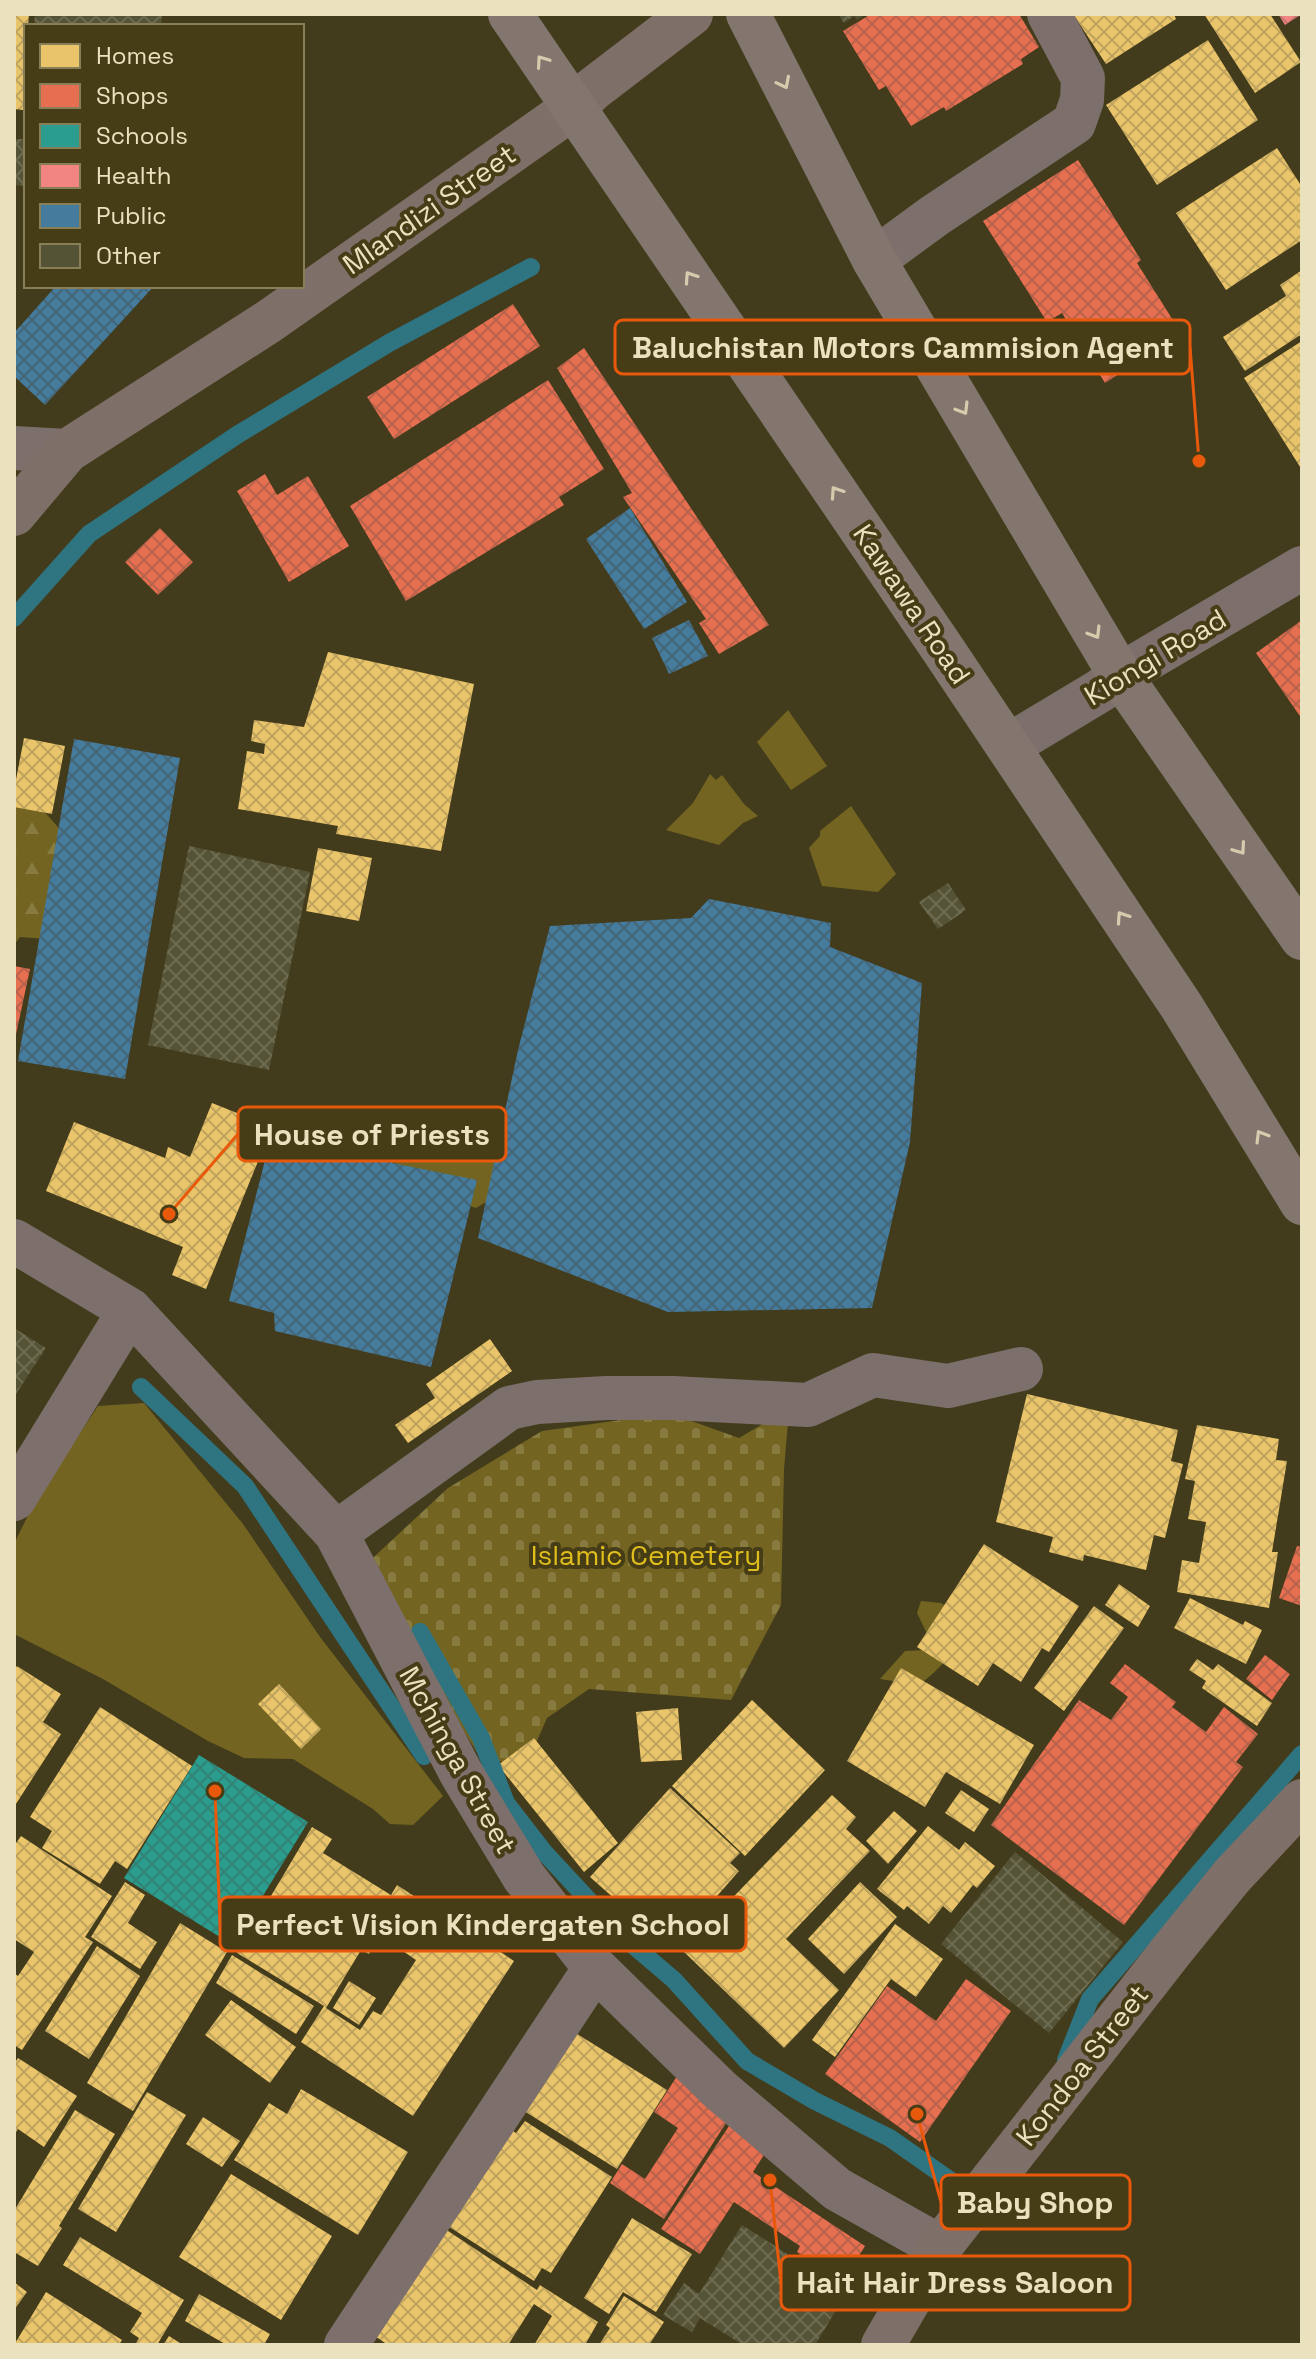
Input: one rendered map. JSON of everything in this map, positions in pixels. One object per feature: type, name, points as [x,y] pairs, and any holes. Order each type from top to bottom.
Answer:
[{"type":"main road","name":"Kawawa Road","points":[[510,14],[1182,1007],[1302,1203]]},
{"type":"main road","points":[[748,14],[874,260],[1120,675],[1302,938]]},
{"type":"street","name":"Mlandizi Street","points":[[14,514],[67,451],[268,322],[574,107],[691,14]]},
{"type":"street","points":[[874,260],[1074,123],[1082,100],[1083,78],[1049,14]]},
{"type":"street","points":[[14,448],[67,451]]},
{"type":"street","name":"Kiongi Road","points":[[1008,746],[1101,690],[1120,675],[1302,568]]},
{"type":"street","name":"Mchinga Street","points":[[14,1241],[130,1310],[336,1533],[461,1773],[524,1877],[595,1968],[720,2090],[837,2189],[940,2247]]},
{"type":"street","points":[[14,1499],[130,1310]]},
{"type":"street","points":[[336,1533],[509,1408],[537,1402],[606,1398],[808,1405],[873,1375],[948,1386],[1021,1369]]},
{"type":"street","name":"Kondoa Street","points":[[883,2345],[940,2247],[1232,1876],[1302,1801]]},
{"type":"street","points":[[346,2345],[595,1968]]},
{"type":"green space","points":[[788,710],[827,766],[791,790],[757,742]]},
{"type":"green space","points":[[710,774],[716,780],[722,775],[744,804],[758,816],[743,823],[719,845],[666,830],[693,803]]},
{"type":"green space","points":[[14,791],[40,807],[66,836],[74,941],[20,937],[14,945]]},
{"type":"green space","points":[[851,806],[896,874],[878,892],[822,886],[809,848],[820,836],[820,831]]},
{"type":"green space","points":[[383,1108],[467,1135],[471,1143],[511,1155],[486,1202],[476,1208],[398,1180],[397,1164],[379,1159],[347,1163],[360,1133]]},
{"type":"green space","points":[[144,1403],[243,1524],[320,1637],[443,1796],[413,1825],[390,1824],[373,1809],[293,1759],[244,1758],[208,1741],[103,1679],[14,1634],[14,1544],[35,1501],[98,1406]]},
{"type":"green space","name":"Islamic Cemetery","points":[[680,1417],[739,1438],[768,1421],[788,1422],[781,1605],[731,1700],[589,1689],[547,1718],[535,1745],[510,1762],[482,1760],[361,1569],[448,1488],[542,1431],[621,1420]]},
{"type":"green space","points":[[921,1601],[941,1603],[964,1618],[955,1647],[919,1685],[880,1679],[905,1651],[927,1650],[930,1640],[917,1613]]},
{"type":"building: Homes","points":[[14,14],[29,14],[28,24],[24,24],[23,110],[14,109]]},
{"type":"building: Homes","points":[[1073,14],[1174,14],[1176,19],[1106,64]]},
{"type":"building: Homes","points":[[1204,14],[1270,14],[1301,62],[1255,93]]},
{"type":"building: Homes","points":[[1208,40],[1258,120],[1157,185],[1106,105]]},
{"type":"building: Homes","points":[[1277,148],[1302,187],[1302,240],[1226,290],[1176,213]]},
{"type":"building: Homes","points":[[1302,270],[1302,334],[1245,371],[1223,337],[1286,296],[1280,285]]},
{"type":"building: Homes","points":[[1302,341],[1302,470],[1244,378]]},
{"type":"building: Homes","points":[[328,652],[474,684],[441,851],[336,834],[338,826],[238,809],[247,751],[264,754],[265,744],[251,741],[254,720],[304,727]]},
{"type":"building: Homes","points":[[24,738],[65,746],[52,814],[14,807],[14,790]]},
{"type":"building: Homes","points":[[318,848],[372,858],[359,921],[306,911]]},
{"type":"building: Homes","points":[[212,1103],[272,1127],[206,1289],[172,1275],[183,1247],[46,1191],[74,1122],[165,1158],[168,1147],[190,1157]]},
{"type":"building: Homes","points":[[317,1212],[375,1226],[360,1288],[303,1272]]},
{"type":"building: Homes","points":[[490,1339],[512,1371],[408,1443],[395,1425],[435,1398],[426,1384]]},
{"type":"building: Homes","points":[[1027,1394],[1178,1430],[1171,1461],[1183,1464],[1165,1538],[1154,1535],[1146,1570],[1084,1555],[1083,1561],[1049,1552],[1053,1537],[996,1522]]},
{"type":"building: Homes","points":[[1197,1425],[1279,1439],[1276,1460],[1287,1461],[1272,1552],[1278,1552],[1269,1608],[1177,1592],[1182,1560],[1199,1563],[1206,1522],[1188,1519],[1195,1481],[1185,1479]]},
{"type":"building: Homes","points":[[984,1544],[1079,1606],[1049,1652],[1042,1648],[1021,1682],[993,1663],[978,1686],[917,1647]]},
{"type":"building: Homes","points":[[1119,1584],[1150,1606],[1138,1627],[1105,1605]]},
{"type":"building: Homes","points":[[1190,1598],[1243,1625],[1245,1621],[1262,1630],[1246,1664],[1174,1628]]},
{"type":"building: Homes","points":[[1094,1606],[1124,1628],[1064,1711],[1034,1688]]},
{"type":"building: Homes","points":[[1197,1659],[1213,1670],[1218,1664],[1272,1703],[1257,1726],[1202,1688],[1206,1681],[1189,1670]]},
{"type":"building: Homes","points":[[17,1666],[61,1694],[43,1722],[61,1734],[14,1807],[14,1670]]},
{"type":"building: Homes","points":[[901,1668],[1034,1745],[1000,1804],[946,1772],[925,1807],[847,1761]]},
{"type":"building: Homes","points":[[279,1684],[321,1729],[301,1749],[258,1704]]},
{"type":"building: Homes","points":[[752,1700],[825,1770],[745,1856],[672,1786]]},
{"type":"building: Homes","points":[[100,1707],[192,1766],[127,1869],[115,1861],[100,1884],[42,1848],[52,1831],[30,1817]]},
{"type":"building: Homes","points":[[678,1708],[682,1760],[641,1762],[636,1712]]},
{"type":"building: Homes","points":[[534,1738],[618,1843],[584,1872],[498,1765]]},
{"type":"building: Homes","points":[[670,1788],[740,1853],[730,1863],[739,1871],[696,1920],[702,1926],[686,1944],[670,1929],[661,1940],[590,1877]]},
{"type":"building: Homes","points":[[961,1790],[989,1809],[974,1832],[945,1813]]},
{"type":"building: Homes","points":[[832,1795],[856,1817],[846,1829],[870,1851],[786,1939],[839,1990],[784,2048],[682,1950]]},
{"type":"building: Homes","points":[[894,1811],[917,1831],[888,1864],[866,1841]]},
{"type":"building: Homes","points":[[928,1826],[959,1850],[965,1842],[995,1866],[977,1888],[973,1885],[951,1913],[943,1906],[929,1924],[907,1906],[904,1910],[877,1889]]},
{"type":"building: Homes","points":[[312,1827],[332,1839],[323,1853],[391,1895],[397,1885],[420,1900],[394,1945],[380,1935],[369,1954],[361,1950],[326,2008],[360,2030],[373,2011],[381,2015],[416,1960],[397,1947],[426,1903],[514,1961],[413,2116],[301,2042],[324,2006],[237,1953]]},
{"type":"building: Homes","points":[[21,1836],[112,1896],[85,1937],[93,1942],[22,2050],[14,2045],[14,1973],[18,1976],[34,1952],[14,1939],[14,1846]]},
{"type":"building: Homes","points":[[125,1882],[145,1895],[128,1923],[157,1942],[140,1969],[91,1937]]},
{"type":"building: Homes","points":[[860,1882],[897,1917],[844,1974],[808,1939]]},
{"type":"building: Homes","points":[[180,1923],[227,1952],[133,2111],[87,2083]]},
{"type":"building: Homes","points":[[895,1924],[943,1959],[916,1997],[891,1979],[835,2057],[812,2040]]},
{"type":"building: Homes","points":[[97,1946],[140,1976],[89,2059],[45,2031]]},
{"type":"building: Homes","points":[[232,1955],[314,2006],[296,2034],[216,1983]]},
{"type":"building: Homes","points":[[349,1981],[376,1998],[359,2025],[333,2008]]},
{"type":"building: Homes","points":[[231,2000],[296,2047],[270,2083],[205,2035]]},
{"type":"building: Homes","points":[[566,2027],[667,2090],[617,2169],[516,2106]]},
{"type":"building: Homes","points":[[18,2058],[77,2096],[44,2147],[18,2129],[14,2135],[14,2064]]},
{"type":"building: Homes","points":[[301,2089],[408,2152],[358,2235],[234,2160],[269,2103],[287,2114]]},
{"type":"building: Homes","points":[[147,2092],[186,2115],[116,2232],[78,2209]]},
{"type":"building: Homes","points":[[75,2110],[115,2134],[38,2266],[14,2252],[14,2211]]},
{"type":"building: Homes","points":[[203,2117],[240,2141],[222,2167],[186,2144]]},
{"type":"building: Homes","points":[[525,2121],[612,2177],[551,2273],[542,2268],[534,2281],[440,2221],[502,2123],[516,2133]]},
{"type":"building: Homes","points":[[231,2174],[332,2236],[281,2320],[179,2257]]},
{"type":"building: Homes","points":[[632,2218],[692,2254],[656,2312],[623,2292],[609,2314],[584,2298]]},
{"type":"building: Homes","points":[[439,2225],[537,2290],[540,2285],[598,2322],[585,2345],[534,2345],[552,2316],[534,2304],[508,2345],[388,2345],[369,2332]]},
{"type":"building: Homes","points":[[80,2237],[184,2300],[157,2345],[135,2345],[139,2338],[130,2332],[142,2313],[63,2265]]},
{"type":"building: Homes","points":[[14,2282],[27,2292],[14,2310]]},
{"type":"building: Homes","points":[[46,2292],[122,2340],[119,2345],[14,2345]]},
{"type":"building: Homes","points":[[199,2294],[270,2334],[264,2345],[227,2345],[185,2321]]},
{"type":"building: Homes","points":[[624,2296],[664,2322],[649,2345],[599,2345],[610,2328],[606,2325]]},
{"type":"building: Homes","points":[[169,2336],[183,2345],[163,2345]]},
{"type":"building: Shops","points":[[871,14],[1019,14],[1039,47],[1021,59],[1023,64],[946,111],[944,107],[911,126],[886,86],[879,90],[843,31]]},
{"type":"building: Shops","points":[[1078,160],[1141,260],[1137,263],[1181,333],[1105,383],[1062,313],[1047,322],[983,221]]},
{"type":"building: Shops","points":[[513,304],[540,346],[394,439],[367,397]]},
{"type":"building: Shops","points":[[584,348],[769,625],[719,654],[699,623],[706,619],[623,497],[632,493],[557,368]]},
{"type":"building: Shops","points":[[548,380],[604,469],[559,497],[564,505],[406,601],[350,506]]},
{"type":"building: Shops","points":[[265,474],[277,495],[308,476],[349,546],[289,582],[237,491]]},
{"type":"building: Shops","points":[[160,528],[193,562],[158,595],[125,562]]},
{"type":"building: Shops","points":[[1302,620],[1302,719],[1256,653]]},
{"type":"building: Shops","points":[[14,966],[30,969],[15,1039],[14,1039]]},
{"type":"building: Shops","points":[[1297,1546],[1302,1547],[1302,1606],[1279,1598]]},
{"type":"building: Shops","points":[[1265,1655],[1290,1674],[1272,1700],[1246,1679]]},
{"type":"building: Shops","points":[[1125,1664],[1176,1702],[1172,1707],[1206,1732],[1224,1707],[1258,1734],[1236,1762],[1243,1767],[1124,1925],[991,1825],[1079,1700],[1111,1720],[1128,1697],[1110,1683]]},
{"type":"building: Shops","points":[[966,1979],[1011,2011],[920,2142],[825,2074],[887,1986],[936,2021]]},
{"type":"building: Shops","points":[[679,2073],[735,2109],[664,2219],[610,2183],[622,2164],[645,2179],[678,2128],[654,2112]]},
{"type":"building: Shops","points":[[731,2123],[769,2147],[753,2172],[865,2246],[852,2267],[860,2273],[850,2287],[797,2252],[800,2246],[734,2202],[700,2254],[661,2229]]},
{"type":"building: Schools","points":[[199,1755],[308,1822],[233,1945],[124,1878]]},
{"type":"building: Health","points":[[1278,14],[1302,14],[1285,25]]},
{"type":"building: Public","points":[[54,288],[152,288],[45,405],[14,376],[14,333]]},
{"type":"building: Public","points":[[630,508],[687,602],[644,629],[586,539]]},
{"type":"building: Public","points":[[689,620],[708,656],[669,674],[652,638]]},
{"type":"building: Public","points":[[74,739],[180,758],[125,1079],[18,1061]]},
{"type":"building: Public","points":[[709,899],[831,923],[830,947],[922,983],[910,1142],[872,1308],[668,1312],[478,1238],[518,1050],[550,926],[691,918]]},
{"type":"building: Public","points":[[272,1133],[339,1150],[341,1133],[393,1151],[392,1163],[477,1180],[431,1367],[275,1331],[274,1313],[229,1301]]},
{"type":"building: Other","points":[[35,14],[162,14],[161,24],[34,24]]},
{"type":"building: Other","points":[[838,14],[865,14],[857,20],[854,16],[844,23]]},
{"type":"building: Other","points":[[14,139],[24,139],[24,186],[14,185]]},
{"type":"building: Other","points":[[189,846],[310,872],[269,1070],[148,1045]]},
{"type":"building: Other","points":[[948,883],[966,910],[938,929],[919,902]]},
{"type":"building: Other","points":[[14,1328],[46,1348],[14,1397]]},
{"type":"building: Other","points":[[1015,1852],[1123,1942],[1049,2033],[941,1944]]},
{"type":"building: Other","points":[[742,2225],[847,2292],[815,2345],[743,2345],[700,2318],[692,2332],[663,2315],[684,2283],[699,2294]]},
{"type":"waterway","points":[[14,618],[89,534],[237,435],[389,343],[531,267]]},
{"type":"waterway","points":[[141,1387],[245,1486],[424,1756]]},
{"type":"waterway","points":[[420,1632],[481,1738],[506,1803],[544,1852],[620,1934],[674,1980],[747,2061],[815,2101],[890,2138],[971,2195],[976,2188]]},
{"type":"waterway","points":[[1066,2060],[1090,1999],[1302,1754]]},
{"type":"place","name":"Baluchistan Motors Cammision Agent","points":[[1199,461]]},
{"type":"place","name":"House of Priests","points":[[169,1214]]},
{"type":"place","name":"Perfect Vision Kindergaten School","points":[[215,1791]]},
{"type":"place","name":"Baby Shop","points":[[917,2114]]},
{"type":"place","name":"Hait Hair Dress Saloon","points":[[770,2180]]}]
